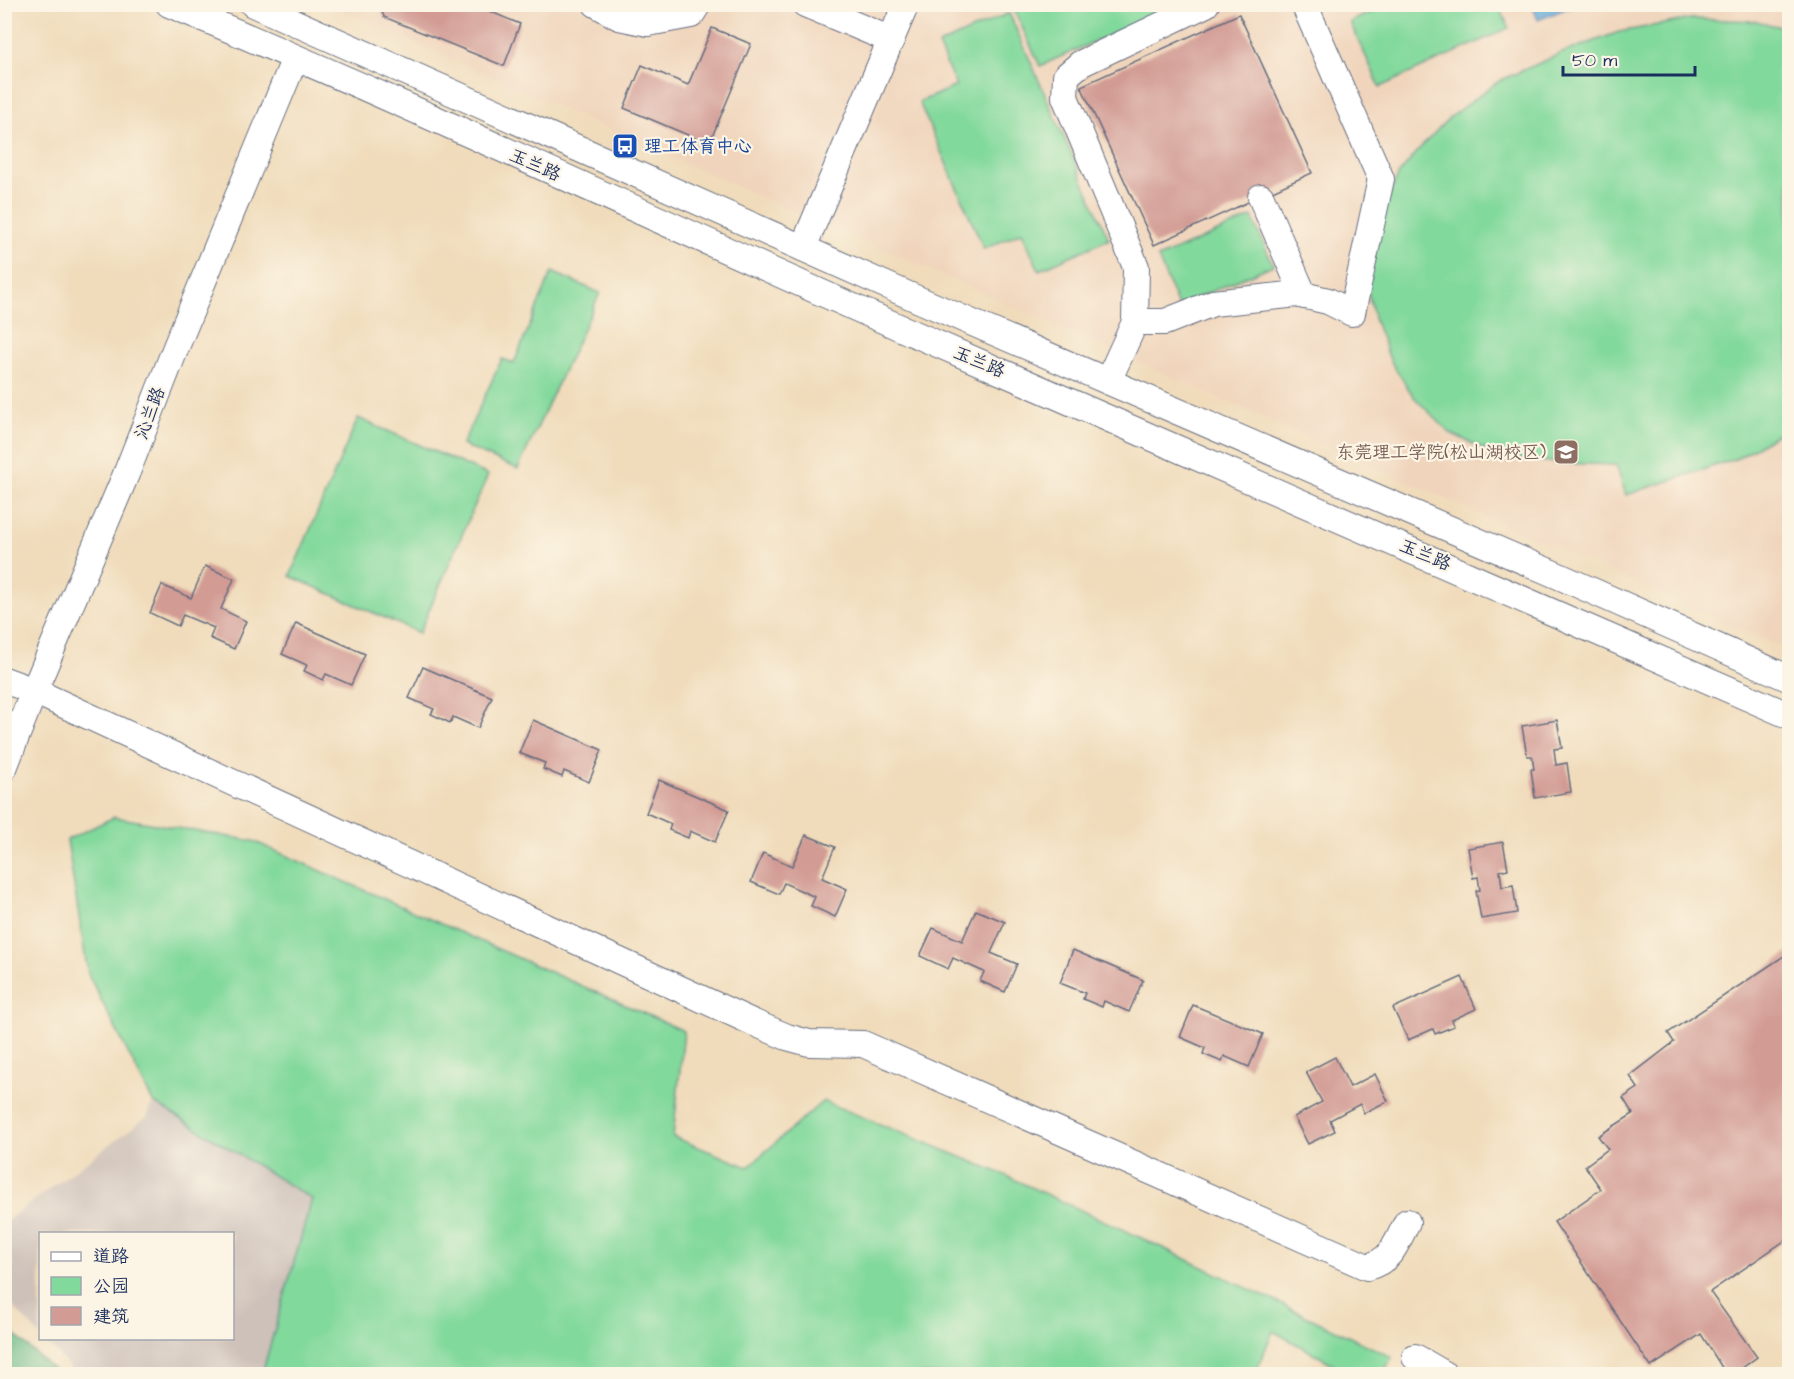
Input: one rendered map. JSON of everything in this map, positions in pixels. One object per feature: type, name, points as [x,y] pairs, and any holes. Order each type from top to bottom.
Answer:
[{"type":"street","name":"玉兰路","points":[[169,4],[901,328],[1790,716]]},
{"type":"street","name":"玉兰路","points":[[253,4],[803,248],[1561,577],[1790,679]]},
{"type":"street","points":[[596,4],[619,17],[648,23],[691,15],[698,4]]},
{"type":"street","points":[[806,4],[891,40]]},
{"type":"street","points":[[803,248],[906,4]]},
{"type":"street","points":[[1108,381],[1134,322],[1136,267],[1065,97],[1066,76],[1080,63],[1206,4]]},
{"type":"street","points":[[1134,322],[1165,322],[1213,303],[1298,294],[1328,301],[1352,313],[1381,179],[1304,4]]},
{"type":"street","name":"沁兰路","points":[[4,768],[295,58]]},
{"type":"street","points":[[1261,197],[1304,296]]},
{"type":"street","points":[[4,680],[34,691],[778,1034],[809,1042],[863,1044],[1368,1267],[1386,1259],[1394,1250],[1407,1222]]},
{"type":"street","points":[[1415,1357],[1444,1374]]},
{"type":"shaded area","name":"东莞理工学院(松山湖校区)","points":[[330,5],[1789,5],[1789,651],[894,254],[760,197]]},
{"type":"shaded area","points":[[153,1102],[312,1199],[262,1374],[76,1374],[44,1340],[234,1340],[234,1232],[39,1232],[39,1335],[5,1298],[5,1222],[147,1117]]},
{"type":"green space","points":[[1498,4],[1509,28],[1380,87],[1350,22],[1387,5]]},
{"type":"green space","points":[[1012,5],[1176,5],[1040,66]]},
{"type":"green space","points":[[1009,13],[1109,239],[1039,270],[1022,232],[984,249],[919,102],[956,86],[938,45]]},
{"type":"green space","points":[[1691,19],[1756,21],[1789,29],[1789,427],[1738,458],[1626,495],[1616,465],[1560,463],[1500,457],[1450,433],[1414,397],[1391,362],[1375,321],[1365,279],[1371,233],[1399,174],[1423,145],[1451,116],[1499,81],[1562,53],[1619,32]]},
{"type":"green space","points":[[1252,217],[1273,265],[1178,306],[1158,258]]},
{"type":"green space","points":[[552,272],[600,293],[518,469],[462,445],[502,359],[514,363]]},
{"type":"green space","points":[[358,418],[488,475],[419,633],[290,576]]},
{"type":"green space","points":[[114,817],[253,841],[684,1031],[673,1137],[748,1167],[823,1101],[998,1172],[1392,1357],[1383,1374],[1351,1374],[1273,1331],[1255,1374],[262,1374],[312,1199],[153,1102],[88,974],[67,840]]},
{"type":"green space","points":[[5,1326],[58,1374],[5,1374]]},
{"type":"water","points":[[1532,5],[1575,5],[1538,20]]},
{"type":"building","points":[[379,4],[472,4],[520,24],[504,66],[384,17]]},
{"type":"building","points":[[1239,14],[1312,173],[1154,245],[1081,86]]},
{"type":"building","points":[[712,28],[751,44],[709,144],[624,108],[642,65],[688,85]]},
{"type":"building","points":[[205,566],[234,579],[221,609],[246,621],[234,649],[210,638],[214,628],[183,615],[178,626],[150,613],[162,585],[191,598]]},
{"type":"building","points":[[296,623],[365,654],[351,685],[326,674],[323,680],[304,671],[307,665],[282,654]]},
{"type":"building","points":[[423,667],[492,697],[478,728],[453,717],[450,723],[431,714],[434,709],[409,698]]},
{"type":"building","points":[[533,720],[602,750],[589,782],[564,771],[562,777],[543,769],[545,763],[519,753]]},
{"type":"building","points":[[1557,720],[1562,748],[1554,749],[1556,765],[1567,763],[1571,792],[1535,798],[1531,769],[1534,769],[1532,756],[1527,756],[1522,726]]},
{"type":"building","points":[[659,780],[729,810],[715,842],[690,831],[688,838],[669,830],[671,824],[646,813]]},
{"type":"building","points":[[806,835],[835,847],[822,878],[847,889],[835,917],[811,906],[815,897],[784,883],[779,894],[751,882],[763,853],[792,866]]},
{"type":"building","points":[[1503,842],[1508,869],[1500,871],[1502,887],[1513,885],[1517,913],[1481,919],[1476,891],[1480,890],[1478,877],[1473,878],[1468,848]]},
{"type":"building","points":[[976,910],[1005,922],[991,953],[1017,964],[1005,992],[980,981],[984,972],[953,958],[948,969],[920,956],[933,928],[962,941]]},
{"type":"building","points":[[1073,950],[1143,980],[1129,1012],[1104,1001],[1102,1007],[1083,999],[1085,993],[1060,983]]},
{"type":"building","points":[[1790,952],[1790,1237],[1710,1292],[1757,1357],[1734,1374],[1726,1374],[1701,1334],[1651,1367],[1554,1222],[1601,1189],[1585,1166],[1608,1149],[1598,1136],[1633,1114],[1623,1098],[1638,1088],[1630,1076],[1674,1042],[1668,1033]]},
{"type":"building","points":[[1462,977],[1476,1009],[1452,1020],[1454,1026],[1435,1034],[1433,1029],[1408,1040],[1393,1008]]},
{"type":"building","points":[[1193,1005],[1263,1034],[1249,1067],[1224,1056],[1222,1062],[1203,1054],[1205,1048],[1180,1037]]},
{"type":"building","points":[[1335,1057],[1350,1087],[1375,1074],[1388,1101],[1364,1113],[1360,1104],[1330,1120],[1335,1131],[1308,1144],[1294,1117],[1322,1102],[1306,1072]]},
{"type":"place","name":"理工体育中心","points":[[625,146]]},
{"type":"place","name":"东莞理工学院(松山湖校区)","points":[[1566,452]]}]
